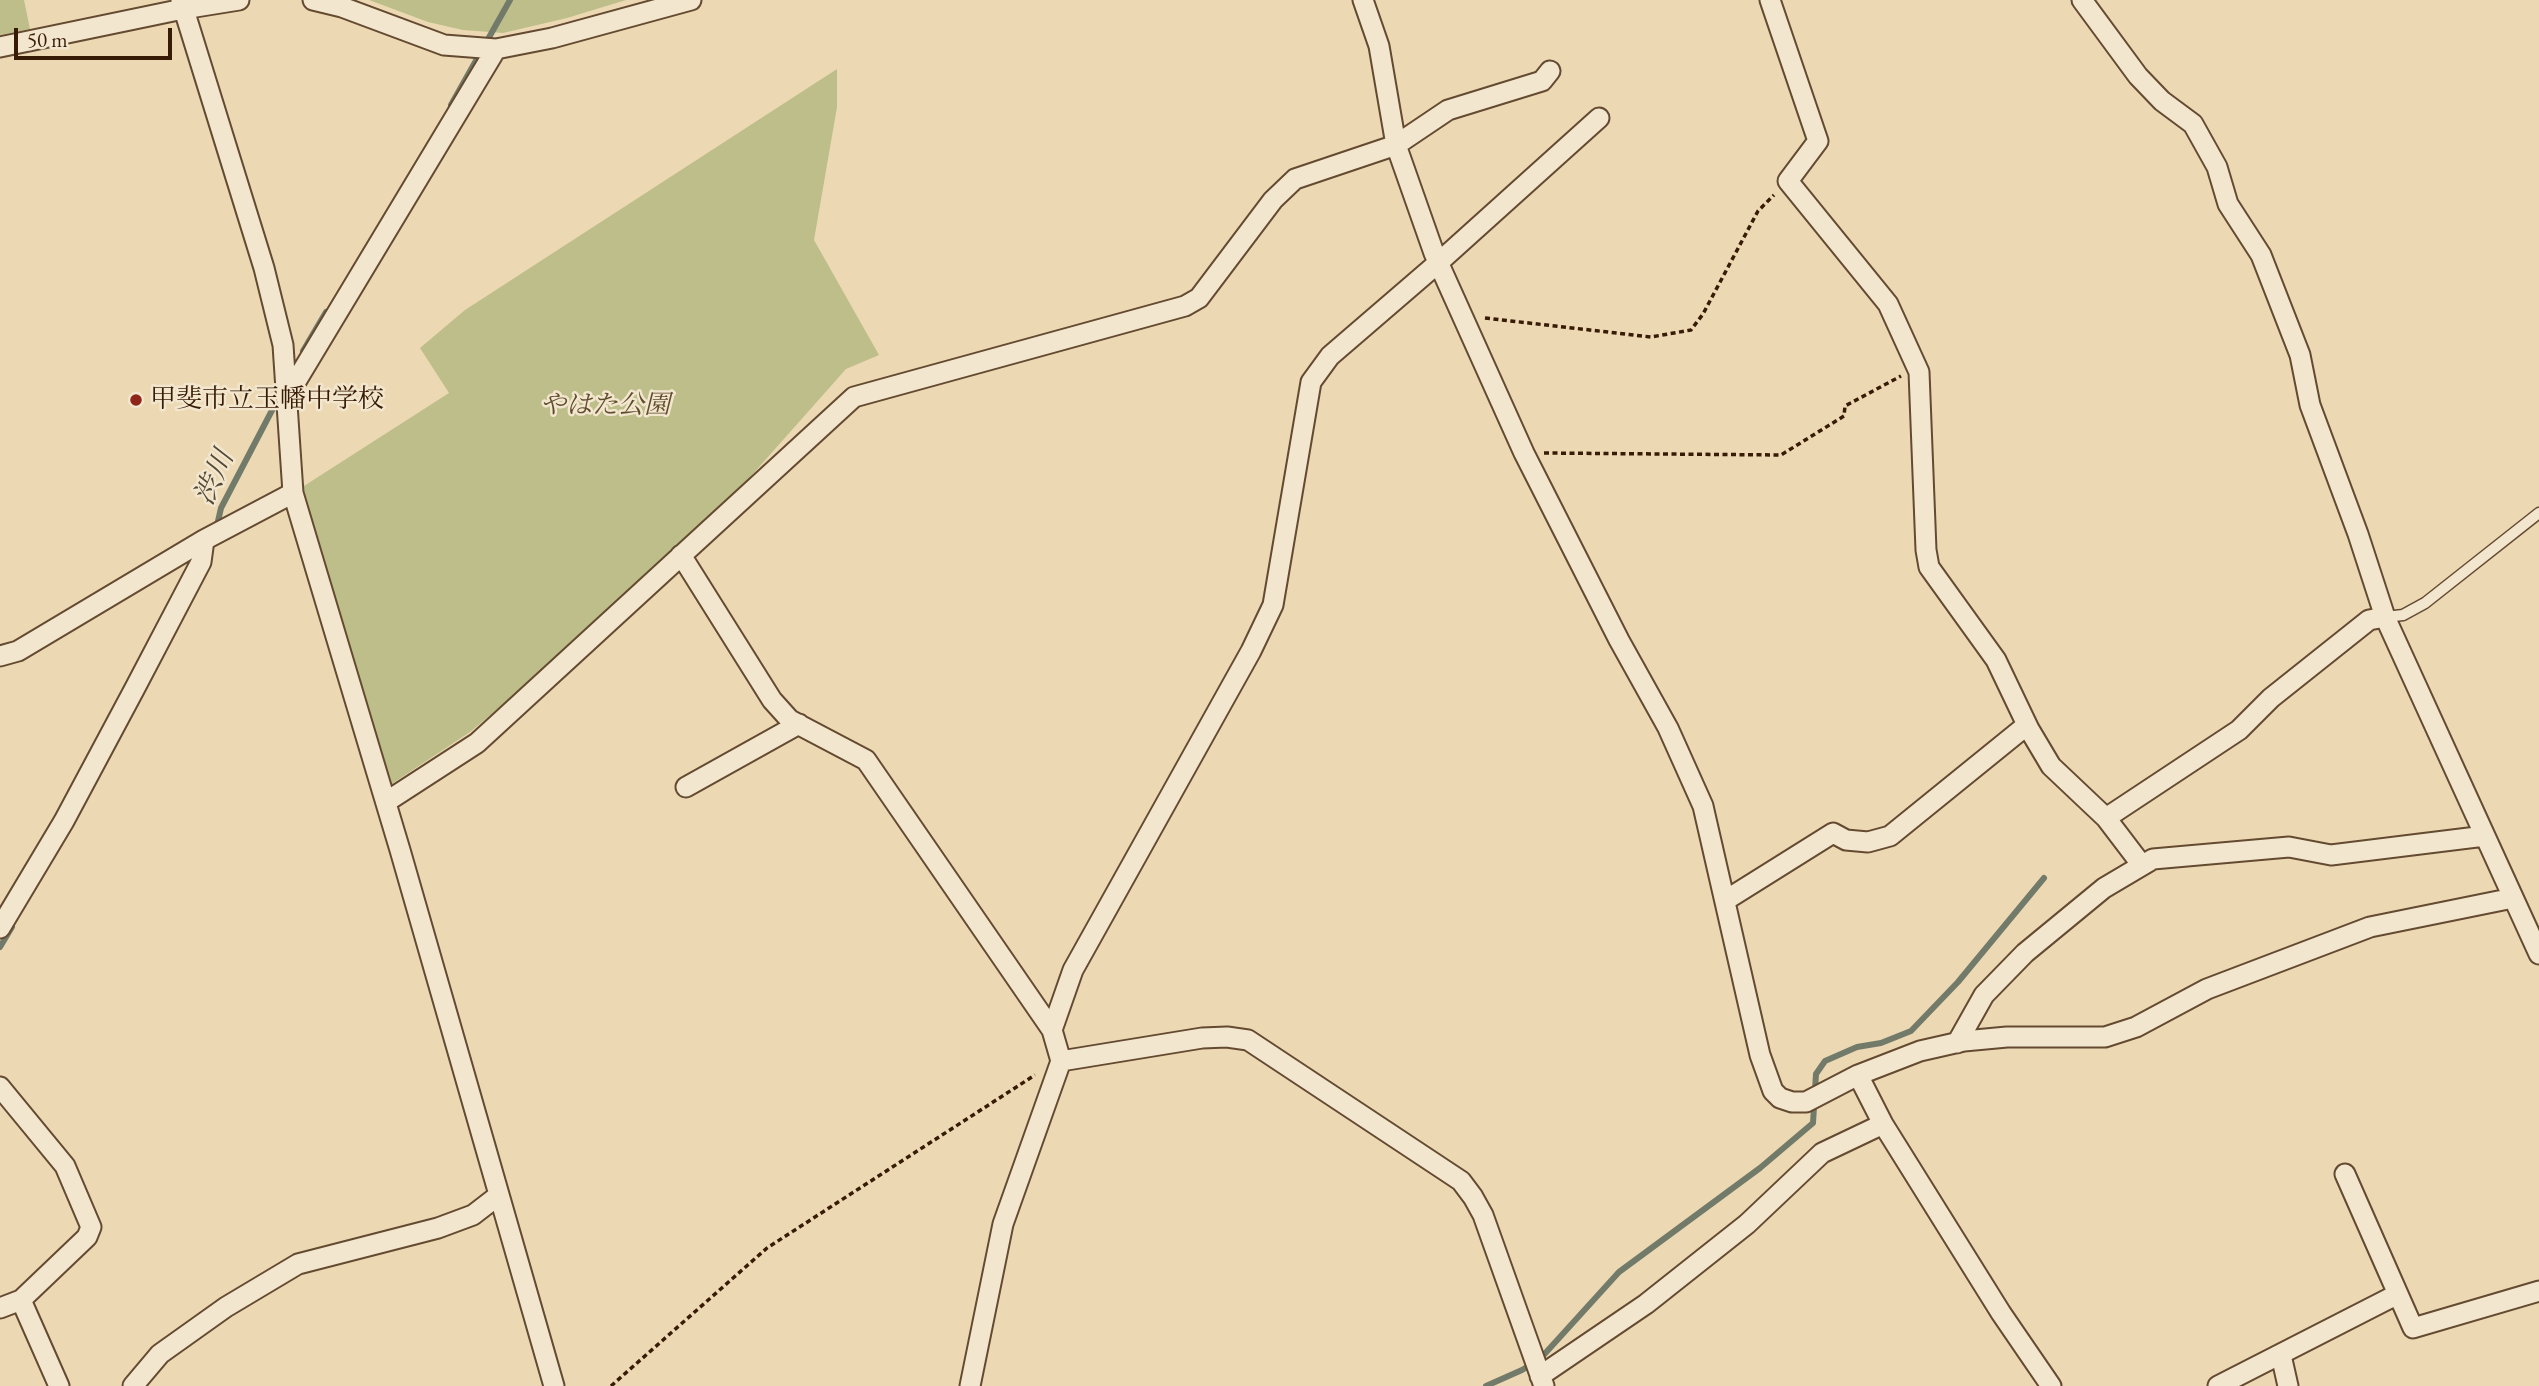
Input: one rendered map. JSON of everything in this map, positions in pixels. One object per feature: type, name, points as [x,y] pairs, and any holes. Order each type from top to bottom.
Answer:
[{"type":"street","points":[[0,47],[182,4],[239,0]]},
{"type":"street","points":[[313,0],[342,7],[444,45],[496,49],[552,38],[691,0]]},
{"type":"street","points":[[1363,0],[1379,46],[1396,145],[1438,263],[1524,453],[1619,640],[1668,728],[1703,806],[1760,1055],[1773,1091],[1780,1098],[1792,1102],[1806,1102],[1858,1074],[1920,1051],[1957,1043],[2007,1037],[2105,1037],[2136,1027],[2207,989],[2370,927],[2513,898]]},
{"type":"street","points":[[1770,0],[1818,141],[1788,181],[1888,304],[1919,372],[1926,550],[1929,567],[1996,660],[2027,725],[2051,766],[2106,818],[2141,864]]},
{"type":"street","points":[[2082,0],[2138,76],[2162,101],[2193,124],[2217,167],[2228,204],[2261,255],[2300,355],[2310,405],[2358,534],[2385,617],[2539,954]]},
{"type":"street","points":[[182,4],[264,268],[283,345],[293,493],[386,802],[554,1386]]},
{"type":"street","points":[[286,398],[496,49]]},
{"type":"street","points":[[386,802],[477,743],[855,397],[1185,306],[1199,298],[1273,200],[1295,179],[1396,145],[1448,110],[1542,81],[1550,71]]},
{"type":"street","points":[[1052,1030],[1073,970],[1251,651],[1273,606],[1311,382],[1330,356],[1599,118]]},
{"type":"street","points":[[0,656],[18,651],[204,540],[293,493]]},
{"type":"street","points":[[0,928],[64,821],[141,677],[201,562],[204,540]]},
{"type":"street","points":[[681,555],[772,700],[790,720],[866,760],[1052,1030],[1061,1061],[1003,1224],[970,1386]]},
{"type":"street","points":[[2106,818],[2239,730],[2271,698],[2369,620],[2385,617]]},
{"type":"street","points":[[686,787],[799,724]]},
{"type":"street","points":[[1726,900],[1833,834],[1846,840],[1868,842],[1891,836],[2027,725]]},
{"type":"street","points":[[1957,1043],[1984,995],[2025,953],[2104,888],[2153,859],[2289,847],[2331,855],[2485,836]]},
{"type":"street","points":[[1061,1061],[1202,1038],[1248,1040],[1461,1181],[1483,1215],[1542,1381],[1747,1224],[1822,1153],[1883,1124]]},
{"type":"street","points":[[1858,1074],[1883,1124],[2001,1312],[2051,1386]]},
{"type":"street","points":[[0,1087],[65,1166],[91,1227],[87,1237],[21,1300],[0,1308]]},
{"type":"street","points":[[2345,1174],[2413,1328],[2539,1291]]},
{"type":"street","points":[[133,1386],[160,1354],[226,1307],[298,1264],[438,1228],[473,1215],[499,1195]]},
{"type":"street","points":[[2218,1386],[2398,1294]]},
{"type":"street","points":[[21,1300],[59,1386]]},
{"type":"street","points":[[2281,1355],[2288,1386]]},
{"type":"lane","points":[[2385,617],[2403,615],[2425,603],[2539,513]]},
{"type":"path","points":[[1462,316],[1651,337],[1691,330],[1703,314],[1758,211],[1788,181]]},
{"type":"path","points":[[1524,453],[1781,455],[1844,416],[1845,406],[1917,368]]},
{"type":"path","points":[[611,1386],[767,1248],[1032,1076],[1061,1061]]},
{"type":"green space","points":[[0,0],[24,0],[30,29],[0,35]]},
{"type":"green space","points":[[369,0],[626,0],[503,33],[463,30],[428,22]]},
{"type":"green space","name":"やはた公園","points":[[837,69],[837,107],[814,240],[879,355],[846,369],[681,555],[470,732],[393,783],[396,796],[293,493],[449,393],[420,348],[465,310]]},
{"type":"waterway","name":"渋川","points":[[451,105],[510,0]]},
{"type":"waterway","name":"渋川","points":[[303,351],[326,312]]},
{"type":"waterway","name":"渋川","points":[[216,530],[221,508],[280,395]]},
{"type":"waterway","points":[[1486,1386],[1540,1359],[1619,1272],[1760,1168],[1813,1123],[1816,1074],[1825,1061],[1857,1047],[1881,1043],[1911,1031],[1958,982],[2044,878]]},
{"type":"waterway","name":"渋川","points":[[0,947],[12,927]]},
{"type":"place","name":"甲斐市立玉幡中学校","points":[[136,400]]}]
